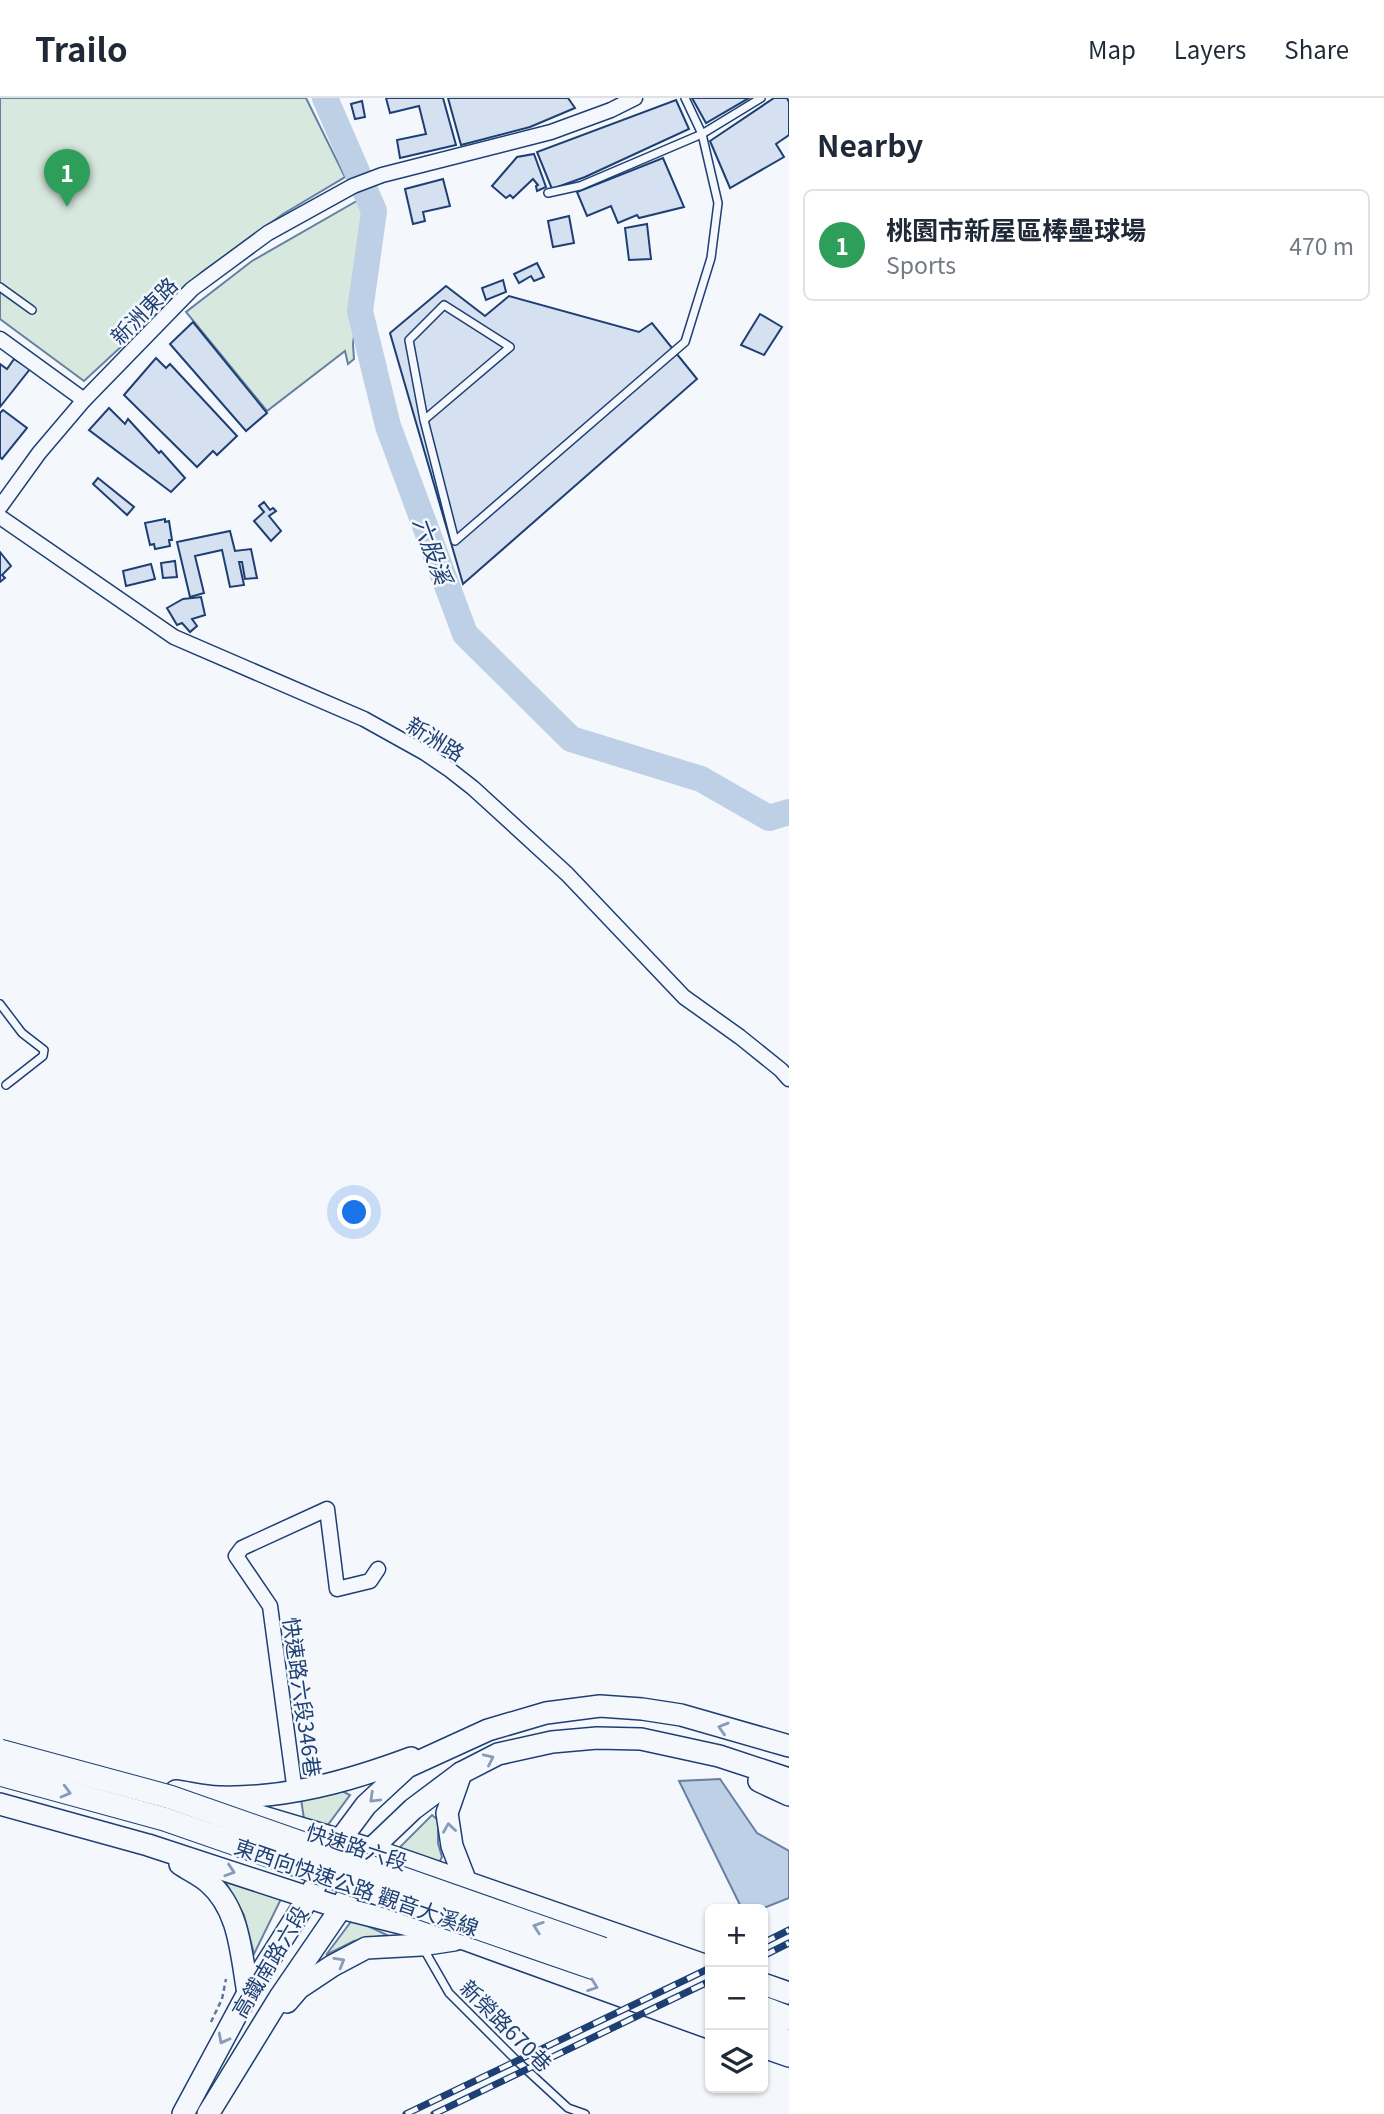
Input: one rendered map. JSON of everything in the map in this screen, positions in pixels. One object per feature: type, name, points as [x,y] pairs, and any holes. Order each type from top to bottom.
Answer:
[{"type":"highway","name":"東西向快速公路 觀音大溪線","points":[[0,1751],[170,1797],[600,1959],[705,2010]]},
{"type":"highway","name":"東西向快速公路 觀音大溪線","points":[[0,1774],[164,1819],[600,1959],[705,1988]]},
{"type":"highway","points":[[768,2010],[789,2018]]},
{"type":"highway","points":[[768,2034],[789,2042]]},
{"type":"main road","name":"高鐵南路六段","points":[[183,2114],[247,1993],[309,1897],[340,1840],[366,1805],[407,1767],[488,1730],[546,1713],[600,1706],[681,1715],[789,1746]]},
{"type":"main road","points":[[176,1791],[217,1797],[252,1797],[295,1792],[343,1782],[488,1730]]},
{"type":"main road","name":"高鐵南路六段","points":[[208,2114],[253,2040],[341,1908],[371,1849],[414,1809],[461,1773],[498,1755],[552,1742],[597,1738],[641,1739],[719,1756],[789,1779]]},
{"type":"main road","name":"快速路六段","points":[[0,1739],[371,1849],[705,1965]]},
{"type":"main road","name":"高鐵南路六段","points":[[687,1749],[789,1795]]},
{"type":"main road","points":[[461,1773],[447,1813],[452,1846],[466,1882]]},
{"type":"main road","points":[[0,1804],[148,1845],[341,1908],[464,1939],[705,2026]]},
{"type":"main road","points":[[148,1845],[208,1881],[226,1902],[237,1929],[247,1993]]},
{"type":"main road","points":[[253,2040],[299,1988],[366,1948],[464,1939]]},
{"type":"main road","points":[[768,1986],[789,1993]]},
{"type":"main road","points":[[768,2049],[789,2056]]},
{"type":"street","name":"新洲東路","points":[[0,507],[39,453],[83,400],[192,289],[268,233],[354,186],[383,175],[551,132],[611,110],[635,98]]},
{"type":"street","points":[[0,339],[83,400]]},
{"type":"street","name":"新洲路","points":[[0,517],[174,637],[363,719],[450,770],[567,874],[684,997],[740,1037],[789,1079]]},
{"type":"street","name":"快速路六段346巷","points":[[295,1792],[270,1606],[236,1556],[242,1548],[327,1509],[337,1589],[370,1581],[378,1569]]},
{"type":"lane","points":[[424,420],[510,347],[444,305],[409,340],[424,420],[455,541],[685,342],[711,258],[718,203],[702,134],[685,98]]},
{"type":"lane","points":[[548,192],[580,186],[702,134],[761,98]]},
{"type":"lane","points":[[0,287],[32,310]]},
{"type":"lane","points":[[0,1003],[22,1033],[44,1050],[43,1056],[6,1085]]},
{"type":"lane","name":"新榮路670巷","points":[[421,1945],[449,1993],[568,2108],[585,2114]]},
{"type":"path","points":[[210,2023],[222,1999],[227,1976]]},
{"type":"shaded area","points":[[0,98],[306,98],[345,177],[283,214],[202,272],[84,381],[0,319]]},
{"type":"shaded area","points":[[362,198],[368,227],[353,344],[354,359],[348,364],[345,351],[267,411],[186,312],[252,261]]},
{"type":"shaded area","points":[[342,1791],[350,1795],[327,1826],[304,1819],[301,1799]]},
{"type":"shaded area","points":[[432,1815],[438,1820],[438,1843],[442,1857],[439,1863],[399,1848]]},
{"type":"shaded area","points":[[225,1881],[282,1897],[254,1954],[244,1915]]},
{"type":"shaded area","points":[[353,1919],[387,1935],[354,1941],[326,1955]]},
{"type":"water","points":[[720,1779],[757,1833],[789,1851],[789,1898],[768,1906],[768,1904],[740,1904],[679,1781]]},
{"type":"building","points":[[386,98],[443,98],[456,145],[400,158],[397,140],[426,134],[419,106],[390,113]]},
{"type":"building","points":[[448,98],[568,98],[575,108],[530,127],[461,145]]},
{"type":"building","points":[[692,98],[749,98],[706,123]]},
{"type":"building","points":[[774,98],[787,98],[789,102],[789,135],[776,144],[784,157],[730,188],[710,141]]},
{"type":"building","points":[[676,100],[689,129],[585,177],[552,189],[537,152]]},
{"type":"building","points":[[362,101],[365,117],[355,119],[351,104]]},
{"type":"building","points":[[534,154],[546,187],[537,191],[538,185],[533,179],[513,198],[510,195],[506,198],[492,186],[517,157]]},
{"type":"building","points":[[663,158],[684,207],[639,218],[637,215],[618,223],[611,206],[587,216],[577,192]]},
{"type":"building","points":[[443,179],[450,206],[423,212],[425,221],[413,224],[405,189]]},
{"type":"building","points":[[569,216],[574,243],[553,247],[548,221]]},
{"type":"building","points":[[647,224],[651,259],[629,260],[625,228]]},
{"type":"building","points":[[537,263],[544,277],[534,281],[531,276],[519,283],[514,274]]},
{"type":"building","points":[[503,280],[506,292],[486,300],[482,288]]},
{"type":"building","points":[[446,286],[485,316],[509,296],[639,332],[652,323],[697,379],[463,584],[390,333]]},
{"type":"building","points":[[760,314],[782,327],[764,355],[741,345]]},
{"type":"building","points":[[193,322],[267,413],[246,431],[170,344]]},
{"type":"building","points":[[156,358],[166,368],[170,364],[237,436],[217,455],[213,451],[197,467],[124,395]]},
{"type":"building","points":[[14,359],[30,369],[0,407],[0,364],[7,369]]},
{"type":"building","points":[[109,408],[125,424],[128,419],[185,478],[171,492],[89,430]]},
{"type":"building","points":[[3,410],[27,428],[2,459],[0,413]]},
{"type":"building","points":[[98,478],[134,507],[127,515],[93,484]]},
{"type":"building","points":[[264,502],[270,510],[273,508],[276,511],[269,516],[281,531],[271,541],[254,521],[264,512],[259,506]]},
{"type":"building","points":[[165,519],[165,522],[169,521],[172,540],[169,540],[170,546],[155,549],[154,544],[150,545],[145,523]]},
{"type":"building","points":[[230,531],[235,551],[251,549],[257,578],[245,579],[242,562],[239,562],[244,585],[230,587],[222,550],[195,556],[204,593],[190,597],[177,542]]},
{"type":"building","points":[[0,552],[11,566],[2,575],[5,578],[0,582]]},
{"type":"building","points":[[175,561],[177,577],[163,578],[161,563]]},
{"type":"building","points":[[151,564],[155,579],[126,586],[123,571]]},
{"type":"building","points":[[201,597],[205,615],[192,619],[197,626],[190,632],[182,623],[177,625],[167,608],[183,599]]},
{"type":"waterway","name":"六股溪","points":[[325,98],[374,211],[360,311],[388,426],[465,634],[571,739],[701,779],[769,818],[789,812]]},
{"type":"railway","points":[[768,1940],[789,1930]]},
{"type":"railway","points":[[768,1954],[789,1943]]},
{"type":"railway","points":[[406,2114],[705,1970]]},
{"type":"railway","points":[[434,2114],[705,1983]]},
{"type":"place","name":"桃園市新屋區棒壘球場","points":[[67,207]]}]
